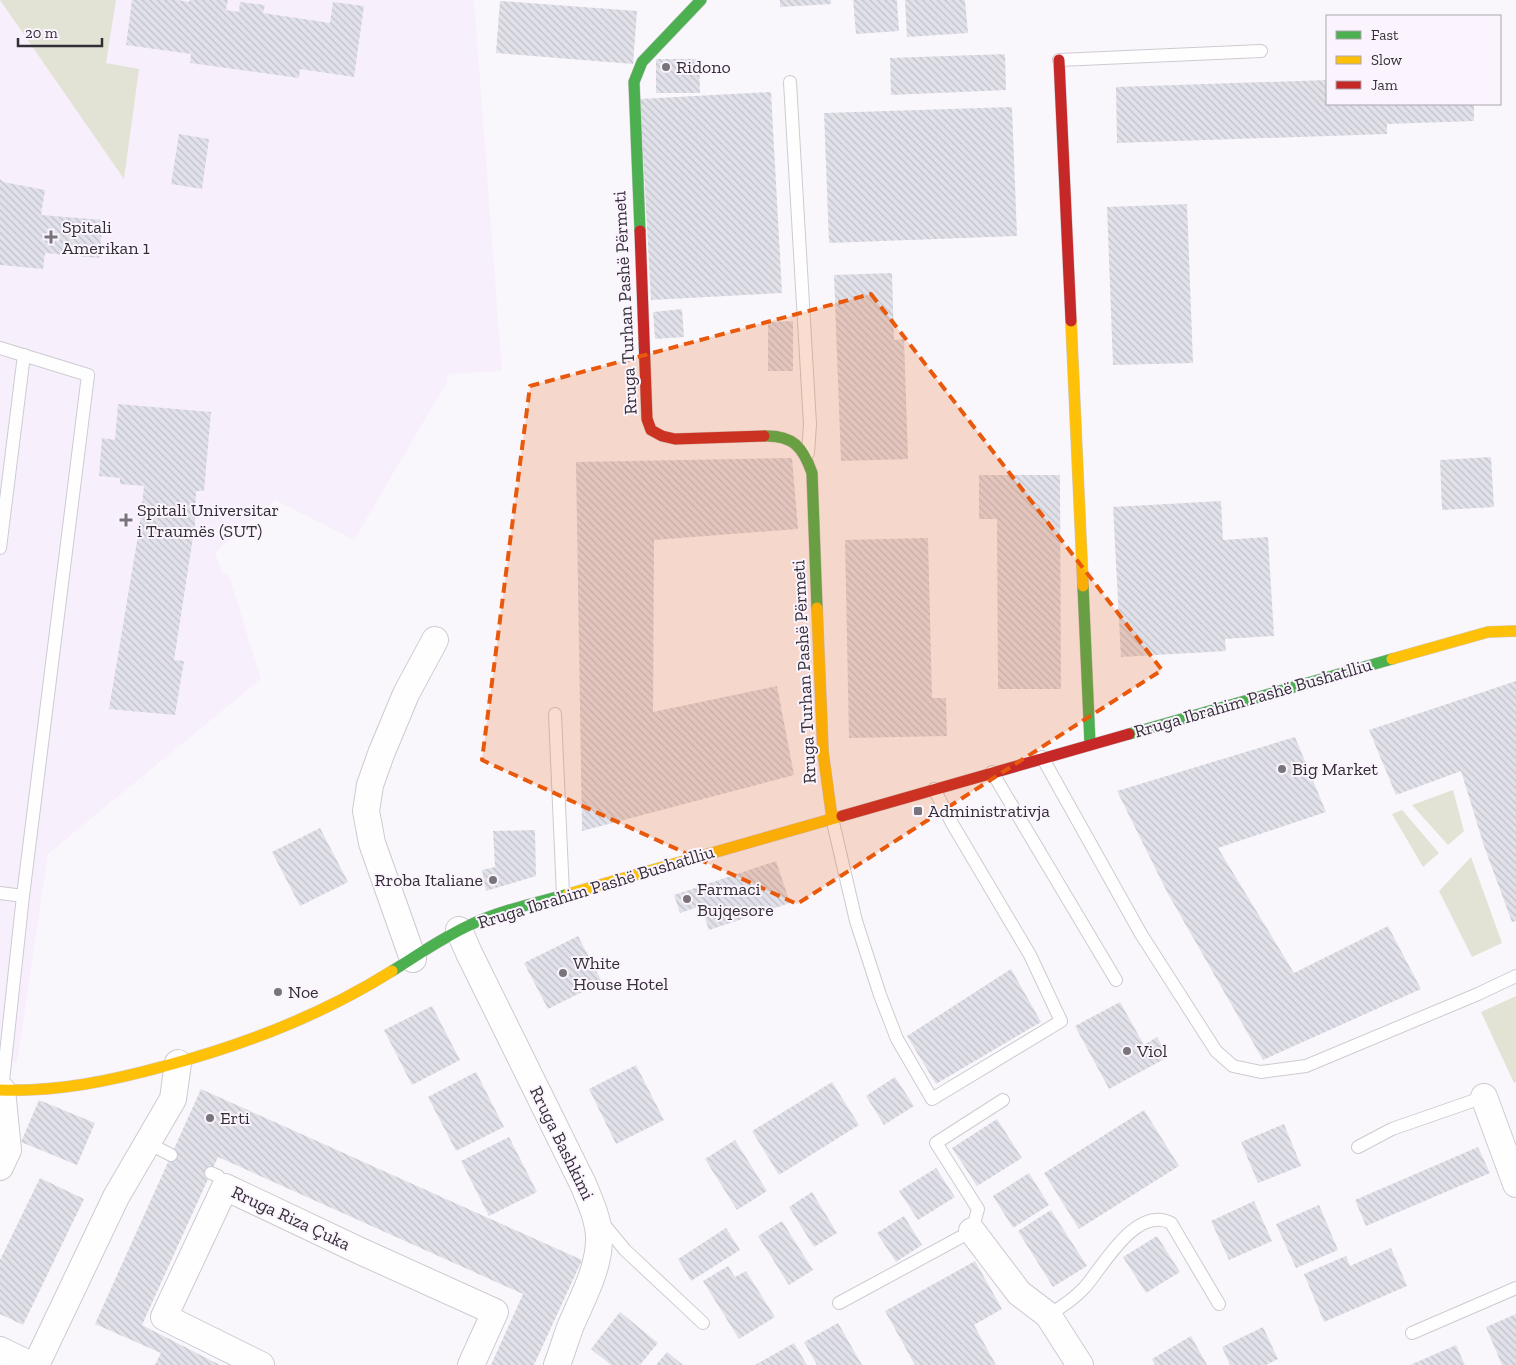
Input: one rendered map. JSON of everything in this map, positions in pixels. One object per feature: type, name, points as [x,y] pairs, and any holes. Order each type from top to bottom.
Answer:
[{"type":"street","name":"Rruga Turhan Pashë Përmeti","points":[[701,0],[642,62],[634,82],[647,419],[651,430],[662,436],[675,439],[771,436],[786,439],[799,444],[808,458],[812,473],[823,752],[832,818]]},
{"type":"street","points":[[1059,60],[1090,744]]},
{"type":"street","name":"Rruga Ibrahim Pashë Bushatlliu","points":[[1,1090],[56,1089],[118,1078],[178,1063],[227,1048],[307,1016],[356,992],[459,930],[485,918],[934,788],[1488,632],[1516,631]]},
{"type":"street","points":[[413,959],[372,843],[366,811],[370,785],[380,754],[406,694],[435,640]]},
{"type":"street","name":"Rruga Bashkimi","points":[[459,930],[583,1184],[595,1214],[599,1236],[597,1257],[590,1281],[557,1365]]},
{"type":"street","points":[[36,1365],[116,1197],[173,1099],[178,1063]]},
{"type":"street","points":[[0,1166],[8,1150],[1,1090]]},
{"type":"street","points":[[1484,1097],[1516,1184]]},
{"type":"street","name":"Rruga Riza Çuka","points":[[252,1363],[164,1316],[218,1180],[358,1250],[494,1312],[471,1365]]},
{"type":"street","points":[[972,1231],[1019,1293],[1048,1315],[1080,1365]]},
{"type":"street","points":[[0,1350],[31,1365]]},
{"type":"lane","points":[[1059,60],[1261,51]]},
{"type":"lane","points":[[790,82],[810,424],[808,458]]},
{"type":"lane","points":[[0,348],[88,375],[23,896],[1,1090]]},
{"type":"lane","points":[[0,548],[24,355]]},
{"type":"lane","points":[[555,714],[563,895]]},
{"type":"lane","points":[[1042,758],[1141,934],[1216,1051],[1233,1066],[1261,1072],[1306,1066],[1478,994],[1516,976]]},
{"type":"lane","points":[[992,772],[1116,980]]},
{"type":"lane","points":[[832,818],[856,921],[880,995],[897,1039],[932,1099],[1061,1020],[1030,955],[953,825],[934,788]]},
{"type":"lane","points":[[0,893],[23,896]]},
{"type":"lane","points":[[1358,1147],[1392,1129],[1484,1097]]},
{"type":"lane","points":[[839,1303],[972,1231],[978,1209],[936,1143],[1003,1100]]},
{"type":"lane","points":[[148,1144],[171,1155]]},
{"type":"lane","points":[[595,1214],[625,1250],[703,1323]]},
{"type":"lane","points":[[1048,1315],[1068,1304],[1128,1233],[1149,1220],[1162,1219],[1171,1223],[1219,1304]]},
{"type":"lane","points":[[1412,1333],[1516,1288]]},
{"type":"highlighted area","points":[[871,294],[1162,670],[797,904],[482,760],[530,386]]},
{"type":"shaded area","name":"Spitali Universitar i Traumës (SUT)","points":[[0,0],[474,0],[502,371],[448,374],[447,382],[354,540],[275,500],[215,553],[223,574],[229,575],[261,679],[48,854],[17,1063],[0,1062]]},
{"type":"shaded area","points":[[0,0],[116,0],[106,63],[139,69],[124,179]]},
{"type":"shaded area","points":[[1453,790],[1464,831],[1448,845],[1412,805]]},
{"type":"shaded area","points":[[1402,810],[1439,853],[1423,867],[1392,814]]},
{"type":"shaded area","points":[[1471,857],[1502,943],[1472,957],[1439,891]]},
{"type":"shaded area","points":[[1516,996],[1516,1082],[1514,1083],[1481,1012]]},
{"type":"building","points":[[132,0],[177,0],[189,2],[190,0],[228,0],[226,10],[239,12],[240,2],[265,5],[263,13],[330,23],[333,2],[364,6],[354,77],[300,69],[299,78],[190,63],[191,54],[126,45]]},
{"type":"building","points":[[780,0],[831,0],[831,4],[780,7]]},
{"type":"building","points":[[853,0],[897,0],[899,31],[856,34]]},
{"type":"building","points":[[905,0],[965,0],[968,33],[907,37]]},
{"type":"building","points":[[500,1],[637,11],[633,64],[496,53]]},
{"type":"building","points":[[1005,54],[1006,90],[891,95],[890,58]]},
{"type":"building","points":[[656,59],[699,59],[700,93],[656,93]]},
{"type":"building","points":[[1326,80],[1326,105],[1474,105],[1474,121],[1387,124],[1387,134],[1117,143],[1116,87]]},
{"type":"building","points":[[771,92],[782,293],[651,300],[640,99]]},
{"type":"building","points":[[1012,107],[1017,236],[829,243],[824,113]]},
{"type":"building","points":[[179,134],[209,139],[202,189],[171,184]]},
{"type":"building","name":"Spitali Amerikan 1","points":[[0,179],[3,182],[45,190],[41,215],[103,220],[99,258],[45,253],[43,269],[0,265]]},
{"type":"building","points":[[1187,204],[1193,363],[1113,365],[1107,207]]},
{"type":"building","points":[[892,273],[894,340],[904,339],[908,459],[841,461],[834,275]]},
{"type":"building","points":[[682,309],[684,337],[655,339],[653,312]]},
{"type":"building","points":[[793,321],[793,371],[768,371],[768,322]]},
{"type":"building","points":[[118,404],[211,412],[204,491],[196,491],[195,524],[174,660],[184,661],[175,715],[109,709],[139,529],[144,486],[120,484],[120,478],[99,476],[102,438],[115,440]]},
{"type":"building","points":[[1491,457],[1494,507],[1442,510],[1440,460]]},
{"type":"building","points":[[792,458],[798,529],[654,540],[653,712],[777,686],[794,775],[582,831],[576,462]]},
{"type":"building","points":[[979,475],[1060,475],[1061,689],[998,689],[997,519],[979,519]]},
{"type":"building","points":[[1221,501],[1223,540],[1268,537],[1274,636],[1225,639],[1226,651],[1121,657],[1113,507]]},
{"type":"building","points":[[928,538],[932,698],[946,698],[947,736],[849,738],[845,540]]},
{"type":"building","points":[[1516,681],[1516,921],[1512,922],[1484,846],[1461,771],[1396,795],[1369,730]]},
{"type":"building","points":[[1295,737],[1326,812],[1218,848],[1294,973],[1388,926],[1421,989],[1263,1060],[1167,892],[1117,791]]},
{"type":"building","points":[[320,828],[348,882],[300,906],[272,852]]},
{"type":"building","points":[[535,830],[536,876],[486,891],[482,870],[495,867],[493,831]]},
{"type":"building","points":[[776,861],[790,903],[709,930],[701,906],[680,913],[674,895]]},
{"type":"building","name":"White House Hotel","points":[[578,936],[602,982],[548,1009],[524,963]]},
{"type":"building","points":[[1011,969],[1041,1022],[936,1084],[907,1036]]},
{"type":"building","name":"Viol","points":[[1120,1002],[1144,1045],[1157,1037],[1168,1057],[1109,1089],[1075,1026]]},
{"type":"building","points":[[432,1006],[460,1060],[412,1085],[384,1030]]},
{"type":"building","points":[[636,1065],[664,1120],[616,1144],[589,1089]]},
{"type":"building","points":[[476,1072],[504,1127],[456,1151],[428,1097]]},
{"type":"building","points":[[895,1077],[914,1106],[884,1125],[866,1096]]},
{"type":"building","points":[[832,1082],[859,1125],[779,1175],[752,1131]]},
{"type":"building","points":[[201,1089],[582,1260],[534,1365],[491,1365],[523,1294],[218,1157],[142,1325],[220,1365],[155,1365],[161,1353],[95,1324]]},
{"type":"building","points":[[39,1100],[95,1123],[77,1165],[21,1142]]},
{"type":"building","points":[[1144,1110],[1179,1166],[1079,1229],[1044,1173]]},
{"type":"building","points":[[997,1119],[1022,1158],[977,1186],[952,1148]]},
{"type":"building","points":[[1284,1124],[1301,1166],[1258,1183],[1241,1142]]},
{"type":"building","points":[[509,1137],[537,1192],[489,1216],[461,1161]]},
{"type":"building","points":[[735,1140],[767,1191],[737,1210],[705,1159]]},
{"type":"building","points":[[1478,1147],[1490,1173],[1366,1226],[1355,1200]]},
{"type":"building","points":[[936,1168],[955,1197],[918,1220],[899,1191]]},
{"type":"building","points":[[1029,1173],[1049,1205],[1013,1228],[993,1196]]},
{"type":"building","points":[[40,1178],[84,1199],[23,1325],[0,1314],[0,1260]]},
{"type":"building","points":[[812,1192],[837,1233],[814,1247],[789,1207]]},
{"type":"building","points":[[1254,1201],[1272,1241],[1229,1260],[1211,1221]]},
{"type":"building","points":[[1319,1205],[1338,1250],[1296,1268],[1276,1224]]},
{"type":"building","points":[[1051,1210],[1087,1266],[1053,1287],[1018,1231]]},
{"type":"building","points":[[904,1216],[922,1245],[896,1262],[877,1233]]},
{"type":"building","points":[[782,1221],[813,1270],[789,1285],[758,1236]]},
{"type":"building","points":[[726,1228],[740,1250],[691,1281],[678,1259]]},
{"type":"building","points":[[1157,1236],[1180,1272],[1146,1293],[1123,1257]]},
{"type":"building","points":[[1391,1248],[1407,1286],[1324,1322],[1304,1274],[1346,1256],[1350,1266]]},
{"type":"building","points":[[975,1261],[1002,1309],[974,1325],[996,1365],[915,1365],[885,1311]]},
{"type":"building","points":[[728,1266],[735,1277],[746,1271],[775,1317],[739,1339],[703,1281]]},
{"type":"building","points":[[620,1312],[658,1343],[640,1365],[611,1365],[591,1349]]},
{"type":"building","points":[[1516,1314],[1516,1365],[1502,1365],[1486,1327]]},
{"type":"building","points":[[838,1323],[862,1365],[817,1365],[804,1342]]},
{"type":"building","points":[[1263,1327],[1278,1359],[1266,1365],[1230,1365],[1222,1347]]},
{"type":"building","points":[[1191,1336],[1207,1365],[1155,1365],[1152,1359]]},
{"type":"building","points":[[794,1343],[807,1365],[755,1365]]},
{"type":"building","points":[[1456,1345],[1465,1365],[1410,1365]]},
{"type":"building","points":[[667,1352],[683,1365],[656,1365]]},
{"type":"traffic: fast","points":[[640,231],[634,82],[642,62],[701,0]]},
{"type":"traffic: fast","points":[[764,436],[774,436],[790,440],[796,444],[805,456],[812,473],[817,608]]},
{"type":"traffic: fast","points":[[1083,586],[1090,744]]},
{"type":"traffic: fast","points":[[1129,734],[1392,659]]},
{"type":"traffic: fast","points":[[392,971],[441,940],[483,919],[568,894]]},
{"type":"traffic: slow","points":[[1071,321],[1083,586]]},
{"type":"traffic: slow","points":[[817,608],[823,752],[832,818]]},
{"type":"traffic: slow","points":[[1392,659],[1488,632],[1516,631]]},
{"type":"traffic: slow","points":[[568,894],[842,816]]},
{"type":"traffic: slow","points":[[0,1090],[42,1089],[83,1084],[195,1058],[253,1038],[310,1015],[392,971]]},
{"type":"traffic: jam","points":[[1059,60],[1071,321]]},
{"type":"traffic: jam","points":[[640,231],[647,419],[651,430],[662,436],[675,439],[764,436]]},
{"type":"traffic: jam","points":[[842,816],[1129,734]]},
{"type":"place","name":"Ridono","points":[[666,67]]},
{"type":"place","name":"Spitali Amerikan 1","points":[[51,237]]},
{"type":"place","name":"Spitali Universitar i Traumës (SUT)","points":[[126,520]]},
{"type":"place","name":"Big Market","points":[[1282,769]]},
{"type":"place","name":"Administrativja","points":[[918,811]]},
{"type":"place","name":"Rroba Italiane","points":[[493,880]]},
{"type":"place","name":"Farmaci Bujqesore","points":[[687,899]]},
{"type":"place","name":"White House Hotel","points":[[563,973]]},
{"type":"place","name":"Noe","points":[[278,992]]},
{"type":"place","name":"Viol","points":[[1127,1051]]},
{"type":"place","name":"Erti","points":[[210,1118]]}]
